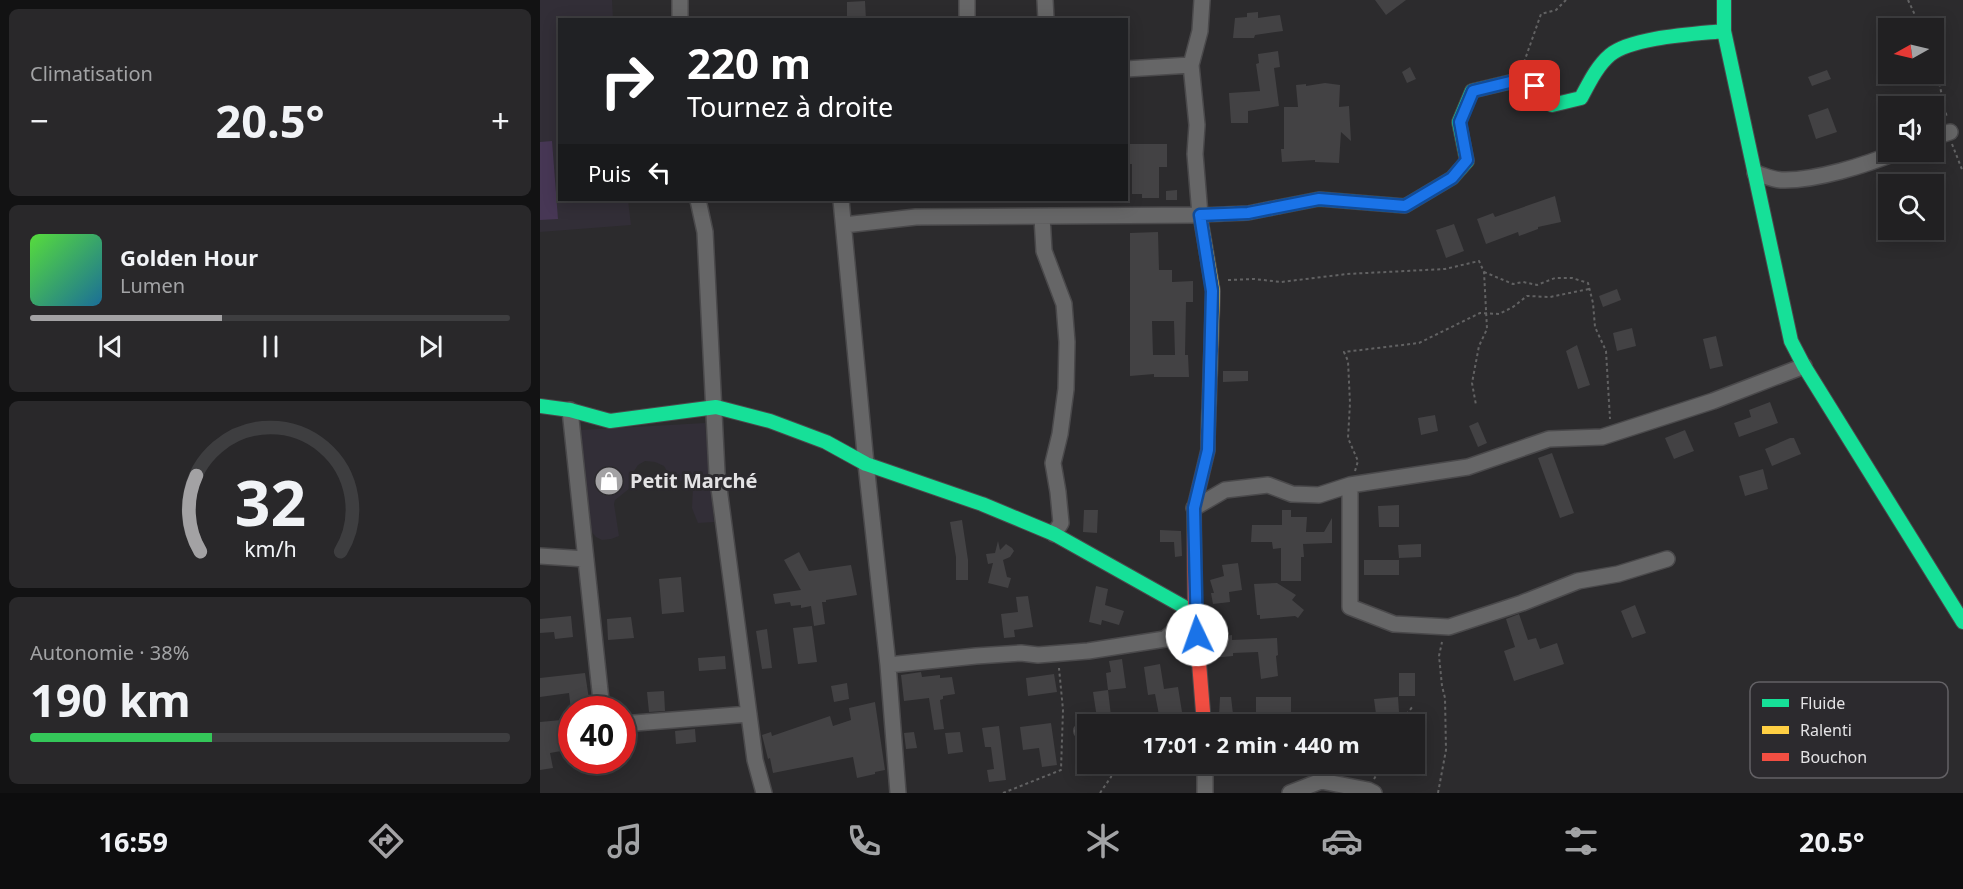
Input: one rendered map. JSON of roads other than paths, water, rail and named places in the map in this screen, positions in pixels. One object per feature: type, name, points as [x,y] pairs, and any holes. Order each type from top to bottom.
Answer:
[{"type":"street","points":[[680,0],[680,18]]},
{"type":"street","points":[[967,18],[968,0]]},
{"type":"street","points":[[1045,0],[1046,18]]},
{"type":"street","points":[[1202,0],[1200,31],[1191,65],[1197,125],[1195,154],[1200,215],[1211,279],[1212,302],[1208,450],[1194,508],[1195,613],[1203,714]]},
{"type":"street","points":[[1724,0],[1724,31],[1791,341],[1804,366],[1963,622]]},
{"type":"street","points":[[844,225],[916,217],[1248,213],[1319,199],[1405,206],[1452,178],[1467,160],[1460,122],[1473,91],[1510,82],[1535,86],[1552,105],[1581,98],[1595,72],[1611,52],[1646,41],[1724,31]]},
{"type":"street","points":[[1128,69],[1191,65]]},
{"type":"street","points":[[1944,134],[1950,132]]},
{"type":"street","points":[[1755,173],[1781,181],[1825,175],[1878,160]]},
{"type":"street","points":[[698,201],[705,232],[717,473],[755,760],[764,793]]},
{"type":"street","points":[[841,201],[888,665],[898,793]]},
{"type":"street","points":[[1042,217],[1044,251],[1064,304],[1067,342],[1066,389],[1060,434],[1053,463],[1060,523],[1054,534]]},
{"type":"street","points":[[1194,508],[1225,490],[1247,486],[1268,485],[1292,494],[1319,495],[1350,485],[1468,467],[1549,439],[1602,437],[1713,401],[1804,366]]},
{"type":"street","points":[[540,406],[570,410],[610,421],[713,407],[770,421],[826,442],[866,464],[971,500],[1054,534],[1195,613]]},
{"type":"street","points":[[570,410],[601,696]]},
{"type":"street","points":[[1350,485],[1350,607],[1394,624],[1449,627],[1522,603],[1578,581],[1618,574],[1667,559]]},
{"type":"street","points":[[540,556],[586,559]]},
{"type":"street","points":[[888,665],[976,656],[1071,652],[1165,639],[1195,613]]},
{"type":"street","points":[[636,723],[749,714]]},
{"type":"street","points":[[1205,774],[1205,793]]},
{"type":"street","points":[[1290,793],[1321,781],[1369,792]]},
{"type":"place","name":"Petit Marché","points":[[609,481]]}]
